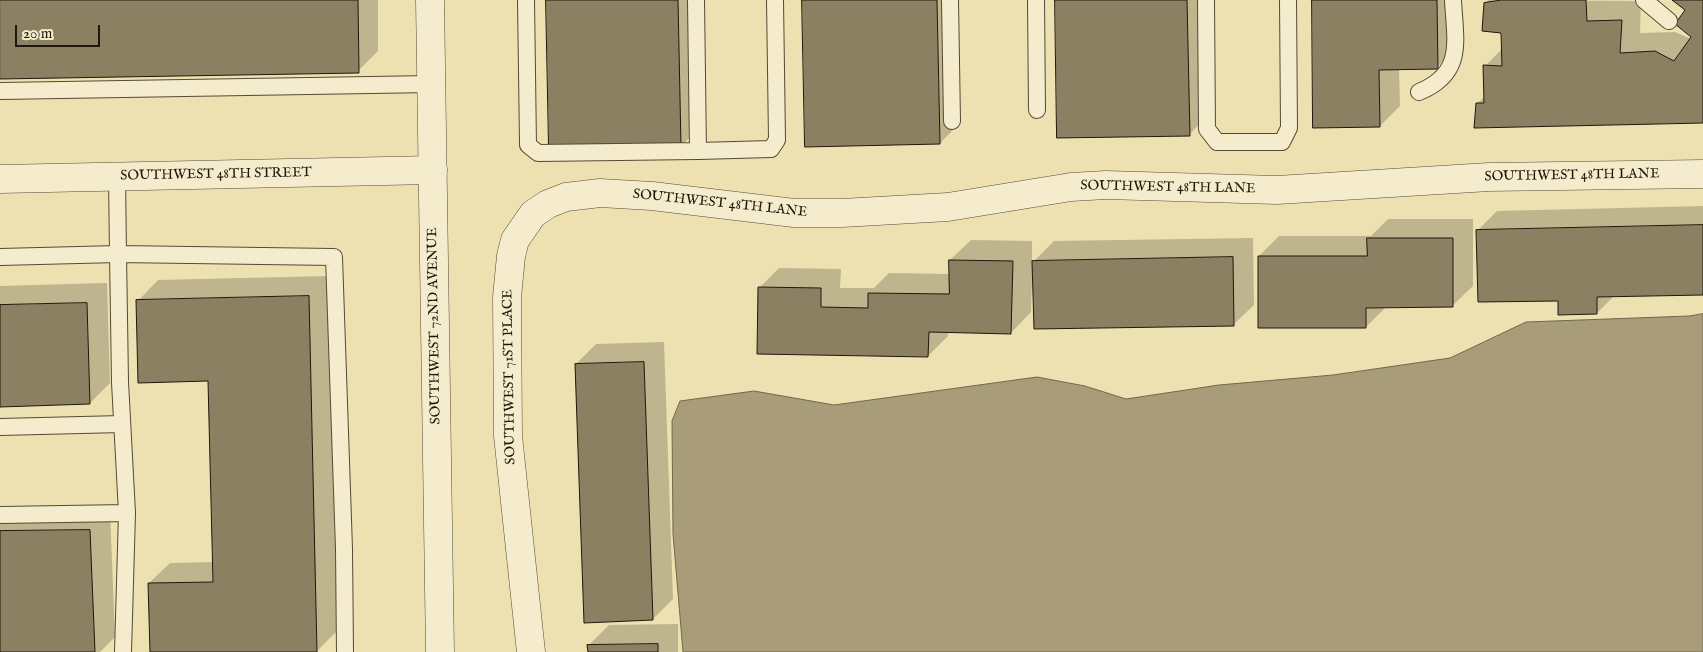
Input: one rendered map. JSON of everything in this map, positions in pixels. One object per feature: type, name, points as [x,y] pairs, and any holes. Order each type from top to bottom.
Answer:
[{"type":"street","name":"SOUTHWEST 72ND AVENUE","points":[[430,0],[440,652]]},
{"type":"street","name":"SOUTHWEST 48TH STREET","points":[[0,179],[433,170]]},
{"type":"street","name":"SOUTHWEST 48TH LANE","points":[[524,224],[533,214],[548,204],[566,197],[600,193],[652,196],[794,213],[842,213],[948,207],[1071,187],[1106,184],[1277,190],[1499,177],[1703,174]]},
{"type":"street","name":"SOUTHWEST 71ST PLACE","points":[[524,224],[515,240],[508,277],[508,436],[531,652]]},
{"type":"lane","points":[[526,0],[528,145],[538,153],[772,149],[777,140],[775,0]]},
{"type":"lane","points":[[696,0],[698,151]]},
{"type":"lane","points":[[950,0],[952,121]]},
{"type":"lane","points":[[1036,0],[1037,110]]},
{"type":"lane","points":[[1206,0],[1208,128],[1217,142],[1282,142],[1289,128],[1288,0]]},
{"type":"lane","points":[[1420,92],[1433,86],[1445,77],[1451,66],[1455,54],[1453,0]]},
{"type":"lane","points":[[1644,0],[1669,21]]},
{"type":"lane","points":[[0,91],[432,84]]},
{"type":"lane","points":[[117,177],[122,424],[127,513],[123,652]]},
{"type":"lane","points":[[0,256],[118,254],[334,257],[344,549],[345,652]]},
{"type":"lane","points":[[0,427],[122,424]]},
{"type":"lane","points":[[0,515],[127,513]]},
{"type":"shaded area","points":[[1703,314],[1703,652],[683,652],[673,534],[672,421],[680,401],[754,391],[834,405],[1037,377],[1085,386],[1126,399],[1219,385],[1333,375],[1450,358],[1526,322]]},
{"type":"building","points":[[0,0],[358,0],[359,73],[0,79]]},
{"type":"building","points":[[546,0],[678,0],[681,147],[549,150]]},
{"type":"building","points":[[802,0],[937,0],[940,144],[805,147]]},
{"type":"building","points":[[1055,0],[1187,0],[1190,136],[1057,138]]},
{"type":"building","points":[[1312,0],[1437,0],[1438,69],[1379,70],[1380,127],[1313,128]]},
{"type":"building","points":[[1502,0],[1586,0],[1587,21],[1622,20],[1620,53],[1655,51],[1674,61],[1691,37],[1675,24],[1685,10],[1672,0],[1703,0],[1703,123],[1474,128],[1476,103],[1484,103],[1483,65],[1502,66],[1501,33],[1482,31],[1484,3]]},
{"type":"building","points":[[1703,225],[1703,295],[1597,297],[1597,314],[1558,315],[1558,301],[1478,302],[1476,230]]},
{"type":"building","points":[[1367,238],[1453,238],[1453,307],[1366,308],[1366,328],[1258,328],[1258,256],[1367,256]]},
{"type":"building","points":[[1233,257],[1234,326],[1034,329],[1032,261]]},
{"type":"building","points":[[949,260],[1013,261],[1011,334],[929,332],[928,357],[757,354],[758,287],[821,288],[821,307],[868,308],[868,293],[949,294]]},
{"type":"building","points":[[309,296],[317,652],[150,652],[148,583],[213,582],[208,381],[138,383],[136,300]]},
{"type":"building","points":[[87,303],[90,404],[0,407],[0,305]]},
{"type":"building","points":[[644,362],[653,620],[584,623],[575,364]]},
{"type":"building","points":[[90,530],[95,652],[0,652],[0,531]]},
{"type":"building","points":[[658,644],[658,652],[588,652],[587,645]]}]
